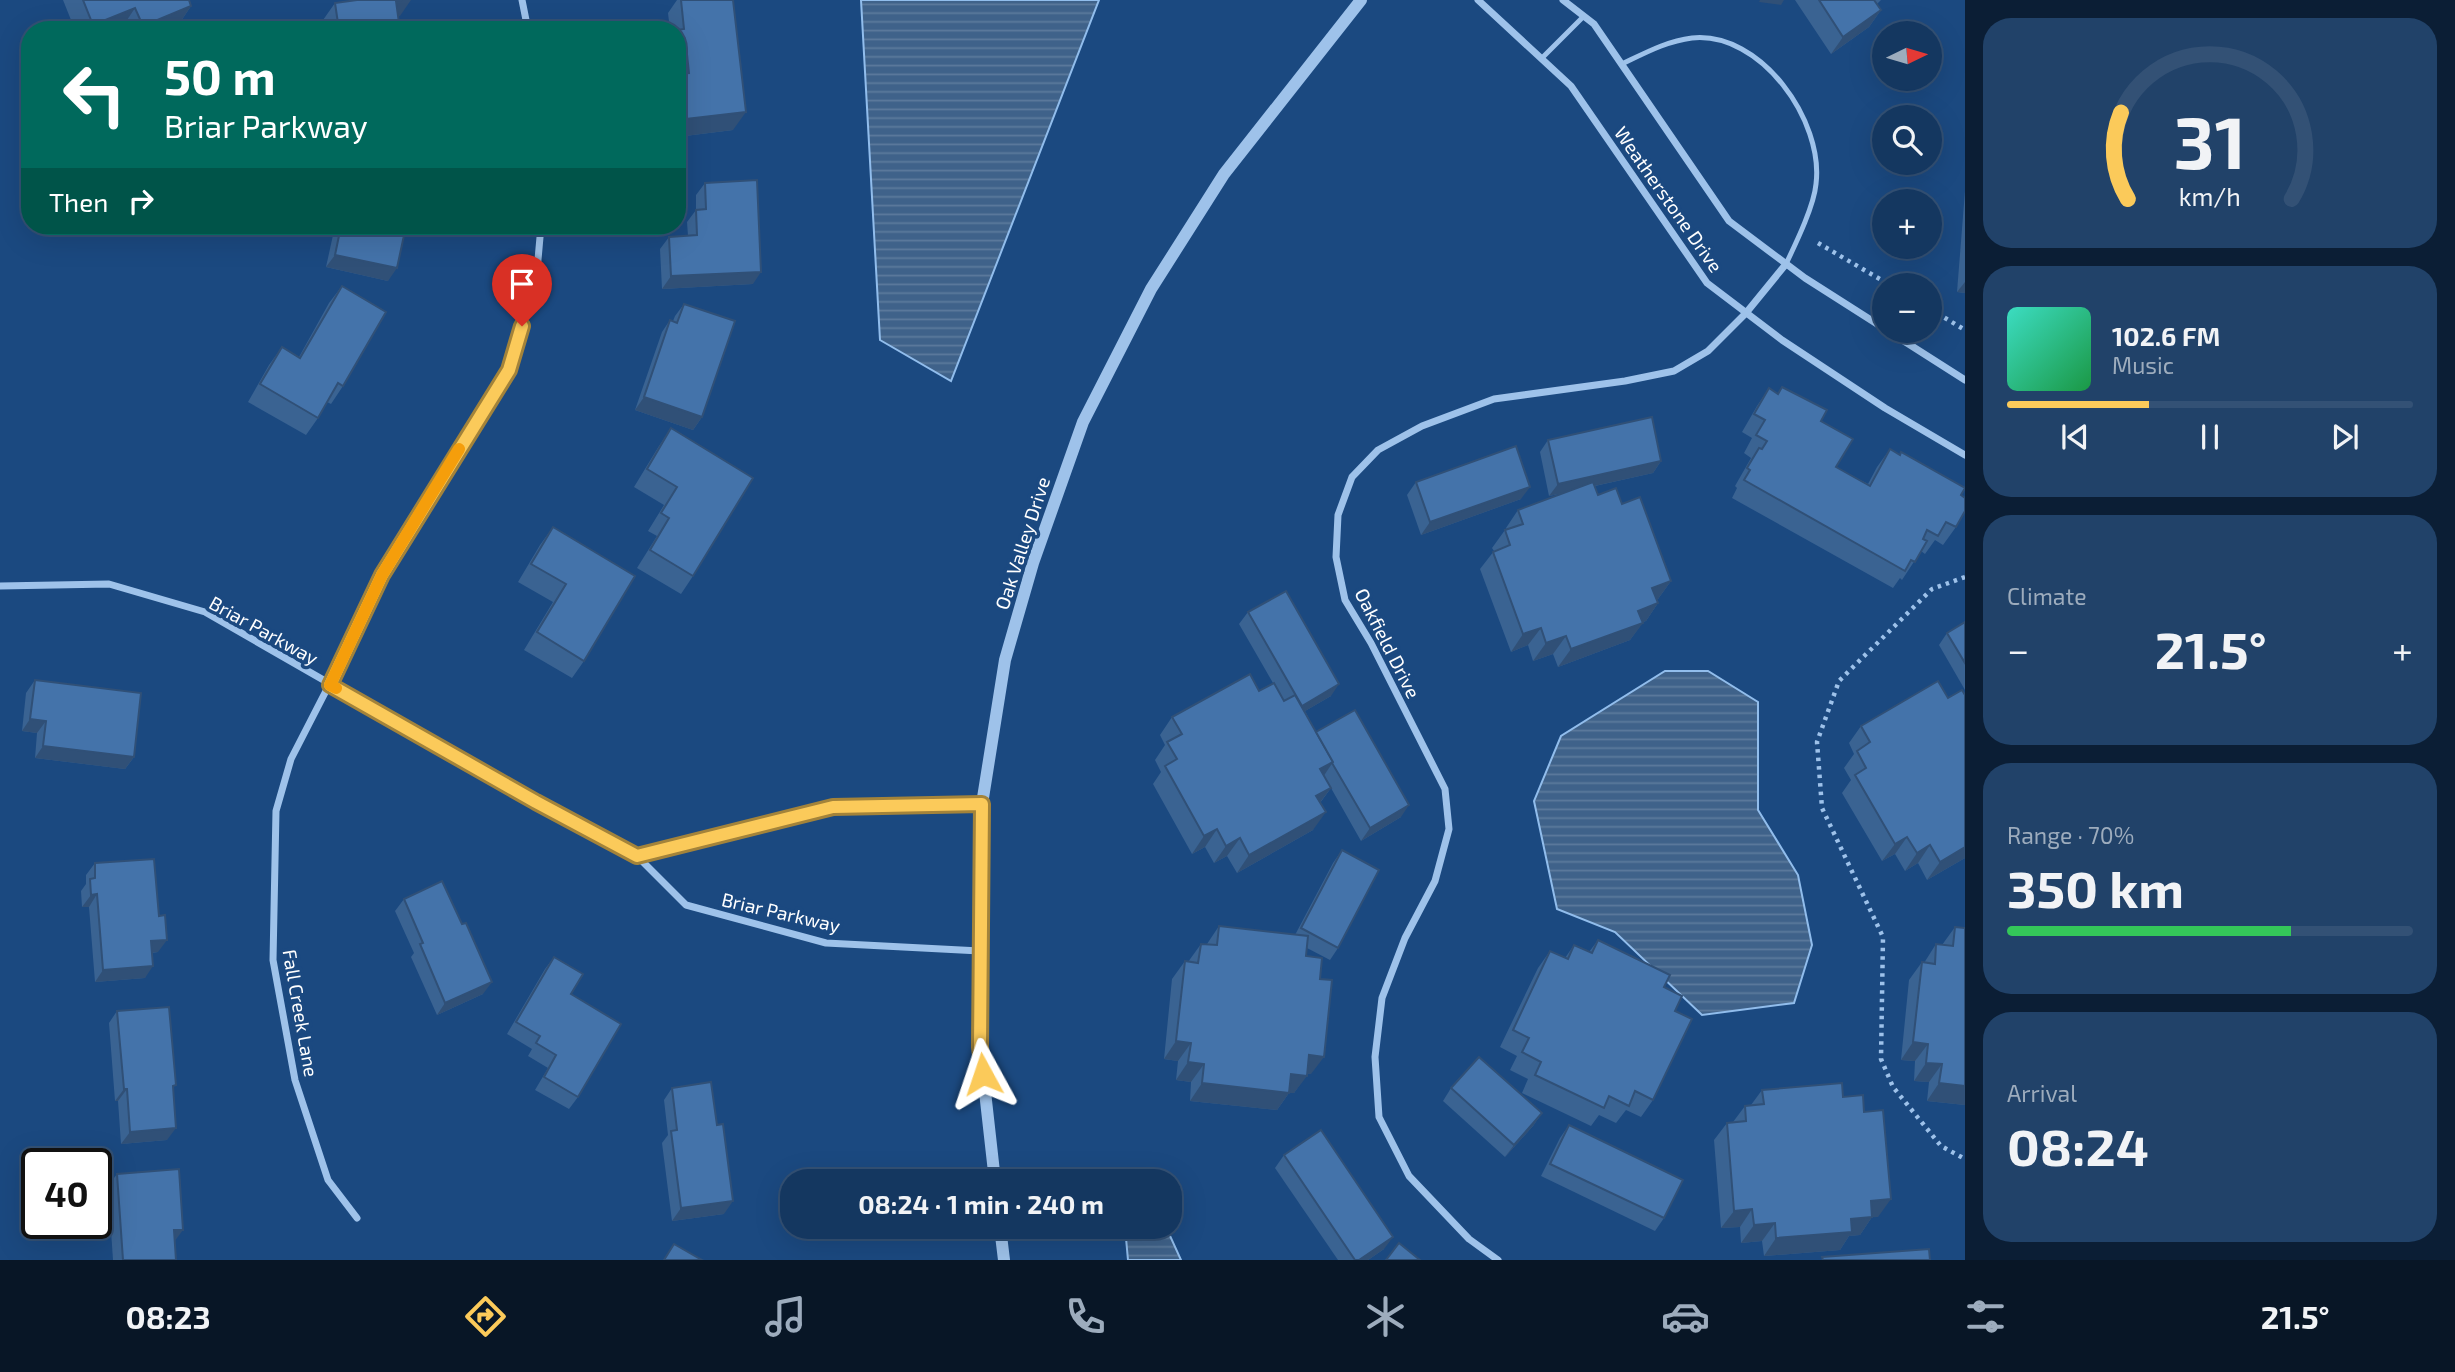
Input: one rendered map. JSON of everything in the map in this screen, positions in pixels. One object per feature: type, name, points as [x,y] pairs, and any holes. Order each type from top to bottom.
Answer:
[{"type":"street","points":[[523,0],[526,21]]},
{"type":"street","name":"Oak Valley Drive","points":[[994,1169],[980,1047],[982,804],[1005,660],[1033,563],[1083,422],[1151,289],[1224,174],[1361,0]]},
{"type":"street","name":"Weatherstone Drive","points":[[1478,0],[1571,86],[1707,283],[1782,340],[1885,408],[1965,456]]},
{"type":"street","name":"Weatherstone Drive","points":[[1563,0],[1594,24],[1729,221],[1786,264],[1907,345],[1965,380]]},
{"type":"street","name":"Fall Creek Lane","points":[[357,1218],[328,1180],[295,1080],[273,960],[276,811],[291,759],[330,685],[382,575],[509,370],[536,282],[540,235]]},
{"type":"street","name":"Oakfield Drive","points":[[1497,1260],[1469,1239],[1409,1176],[1379,1117],[1375,1057],[1382,998],[1405,938],[1436,881],[1449,828],[1445,789],[1371,643],[1345,600],[1336,557],[1338,515],[1352,477],[1378,450],[1422,426],[1494,399],[1625,381],[1674,371],[1708,351],[1746,313],[1786,264]]},
{"type":"street","name":"Briar Parkway","points":[[0,586],[109,584],[205,612],[536,802],[637,856],[686,905],[826,943],[980,951]]},
{"type":"street","points":[[637,856],[833,807],[982,804]]},
{"type":"street","points":[[1001,1239],[1004,1260]]},
{"type":"lane","points":[[1542,58],[1584,16]]},
{"type":"lane","points":[[1622,64],[1657,47],[1693,38],[1724,42],[1750,53],[1777,77],[1797,106],[1813,143],[1816,184],[1801,232],[1786,264]]},
{"type":"path","points":[[1801,232],[1872,274]]},
{"type":"path","points":[[1942,316],[1965,330]]},
{"type":"path","points":[[1965,577],[1932,589],[1839,681],[1817,742],[1822,808],[1883,937],[1881,1059],[1893,1087],[1941,1146],[1965,1159]]},
{"type":"water","points":[[861,0],[1099,0],[951,381],[880,340]]},
{"type":"water","points":[[1665,671],[1708,671],[1758,702],[1758,810],[1798,875],[1812,945],[1794,1003],[1702,1015],[1615,932],[1557,909],[1534,801],[1561,736]]},
{"type":"water","points":[[1126,1239],[1171,1239],[1181,1260],[1128,1260]]},
{"type":"building","points":[[83,0],[189,0],[191,6],[155,21],[141,21],[135,8],[103,21],[91,21]]},
{"type":"building","points":[[402,0],[396,1],[399,21],[338,21],[335,3]]},
{"type":"building","points":[[681,0],[733,0],[746,112],[686,119],[686,73],[689,73],[686,21],[683,21]]},
{"type":"building","points":[[1819,0],[1874,0],[1881,10],[1843,37]]},
{"type":"building","points":[[757,180],[761,272],[671,276],[669,237],[697,235],[696,210],[706,209],[705,183]]},
{"type":"building","points":[[339,235],[404,235],[397,268],[335,255]]},
{"type":"building","points":[[342,286],[386,312],[343,386],[338,383],[318,418],[260,384],[282,347],[300,358]]},
{"type":"building","points":[[684,304],[735,321],[702,417],[644,397],[670,320],[677,323]]},
{"type":"building","points":[[1782,387],[1827,410],[1821,421],[1853,439],[1836,467],[1870,486],[1890,449],[1900,455],[1901,452],[1965,488],[1961,495],[1965,498],[1965,511],[1956,527],[1946,522],[1938,536],[1927,530],[1923,539],[1927,541],[1915,562],[1911,560],[1905,571],[1744,480],[1750,470],[1747,468],[1759,448],[1762,449],[1767,441],[1756,435],[1765,420],[1754,414],[1769,388],[1778,394]]},
{"type":"building","points":[[1652,417],[1661,461],[1558,484],[1548,440]]},
{"type":"building","points":[[671,428],[753,478],[693,576],[650,550],[669,518],[661,513],[677,487],[647,469]]},
{"type":"building","points":[[1516,446],[1530,487],[1430,522],[1416,482]]},
{"type":"building","points":[[1593,482],[1598,495],[1616,488],[1622,504],[1640,497],[1671,581],[1652,588],[1658,603],[1638,611],[1643,623],[1571,649],[1566,636],[1546,643],[1541,628],[1523,634],[1493,552],[1510,545],[1505,530],[1523,524],[1518,510]]},
{"type":"building","points":[[553,527],[635,576],[584,661],[537,632],[566,584],[531,564]]},
{"type":"building","points":[[1286,591],[1339,684],[1302,706],[1248,612]]},
{"type":"building","points":[[1965,622],[1965,663],[1947,633]]},
{"type":"building","points":[[1250,674],[1259,691],[1274,683],[1284,701],[1295,695],[1333,762],[1320,769],[1331,788],[1316,796],[1326,812],[1249,855],[1240,838],[1226,846],[1217,829],[1204,836],[1165,766],[1177,759],[1167,742],[1182,734],[1172,717]]},
{"type":"building","points":[[35,680],[141,693],[134,757],[43,746],[46,721],[30,719]]},
{"type":"building","points":[[1938,681],[1948,698],[1962,690],[1965,695],[1965,847],[1940,862],[1930,845],[1917,853],[1907,837],[1895,844],[1855,775],[1866,768],[1857,751],[1870,742],[1861,726]]},
{"type":"building","points":[[1355,710],[1409,805],[1370,828],[1316,732]]},
{"type":"building","points":[[1342,850],[1379,870],[1338,948],[1301,928]]},
{"type":"building","points":[[154,859],[159,916],[165,915],[167,940],[151,941],[153,966],[103,970],[97,894],[91,895],[90,879],[95,878],[95,863]]},
{"type":"building","points":[[442,881],[462,924],[466,923],[492,982],[445,1003],[404,899]]},
{"type":"building","points":[[1219,926],[1308,936],[1306,956],[1322,958],[1320,979],[1332,980],[1324,1057],[1309,1055],[1307,1076],[1291,1074],[1289,1093],[1202,1083],[1204,1064],[1188,1062],[1191,1043],[1176,1041],[1185,961],[1198,963],[1201,944],[1217,945]]},
{"type":"building","points":[[1955,927],[1965,928],[1965,1086],[1939,1083],[1942,1064],[1926,1063],[1928,1044],[1913,1042],[1922,962],[1935,964],[1936,944],[1953,946]]},
{"type":"building","points":[[1598,940],[1670,975],[1664,987],[1682,996],[1675,1011],[1692,1019],[1653,1100],[1635,1091],[1629,1106],[1609,1096],[1604,1108],[1535,1075],[1541,1062],[1522,1052],[1529,1038],[1513,1030],[1550,951],[1568,959],[1574,945],[1592,953]]},
{"type":"building","points":[[554,957],[583,974],[571,994],[621,1024],[578,1097],[544,1077],[556,1055],[536,1043],[540,1036],[516,1022]]},
{"type":"building","points":[[169,1007],[176,1085],[173,1086],[176,1128],[130,1132],[117,1011]]},
{"type":"building","points":[[1479,1057],[1542,1113],[1514,1145],[1451,1088]]},
{"type":"building","points":[[711,1082],[717,1125],[723,1124],[733,1201],[681,1208],[671,1131],[677,1130],[672,1088]]},
{"type":"building","points":[[1842,1083],[1843,1097],[1863,1095],[1864,1112],[1883,1110],[1891,1199],[1871,1201],[1872,1217],[1851,1219],[1852,1232],[1776,1238],[1775,1223],[1754,1225],[1752,1209],[1734,1211],[1727,1123],[1746,1121],[1745,1106],[1764,1104],[1762,1090]]},
{"type":"building","points":[[1569,1125],[1683,1180],[1664,1218],[1550,1164]]},
{"type":"building","points":[[1321,1130],[1393,1237],[1359,1260],[1355,1260],[1284,1155]]},
{"type":"building","points":[[179,1169],[183,1230],[174,1230],[176,1260],[123,1260],[117,1174]]},
{"type":"building","points":[[1399,1243],[1420,1260],[1386,1260]]},
{"type":"building","points":[[674,1244],[702,1260],[664,1260]]},
{"type":"building","points":[[1929,1249],[1930,1260],[1823,1260],[1822,1257]]},
{"type":"slow traffic","points":[[336,688],[330,685],[382,575],[459,449]]},
{"type":"route","points":[[522,326],[509,370],[382,575],[330,685],[637,856],[833,807],[982,804],[980,1047],[983,1074]]}]
